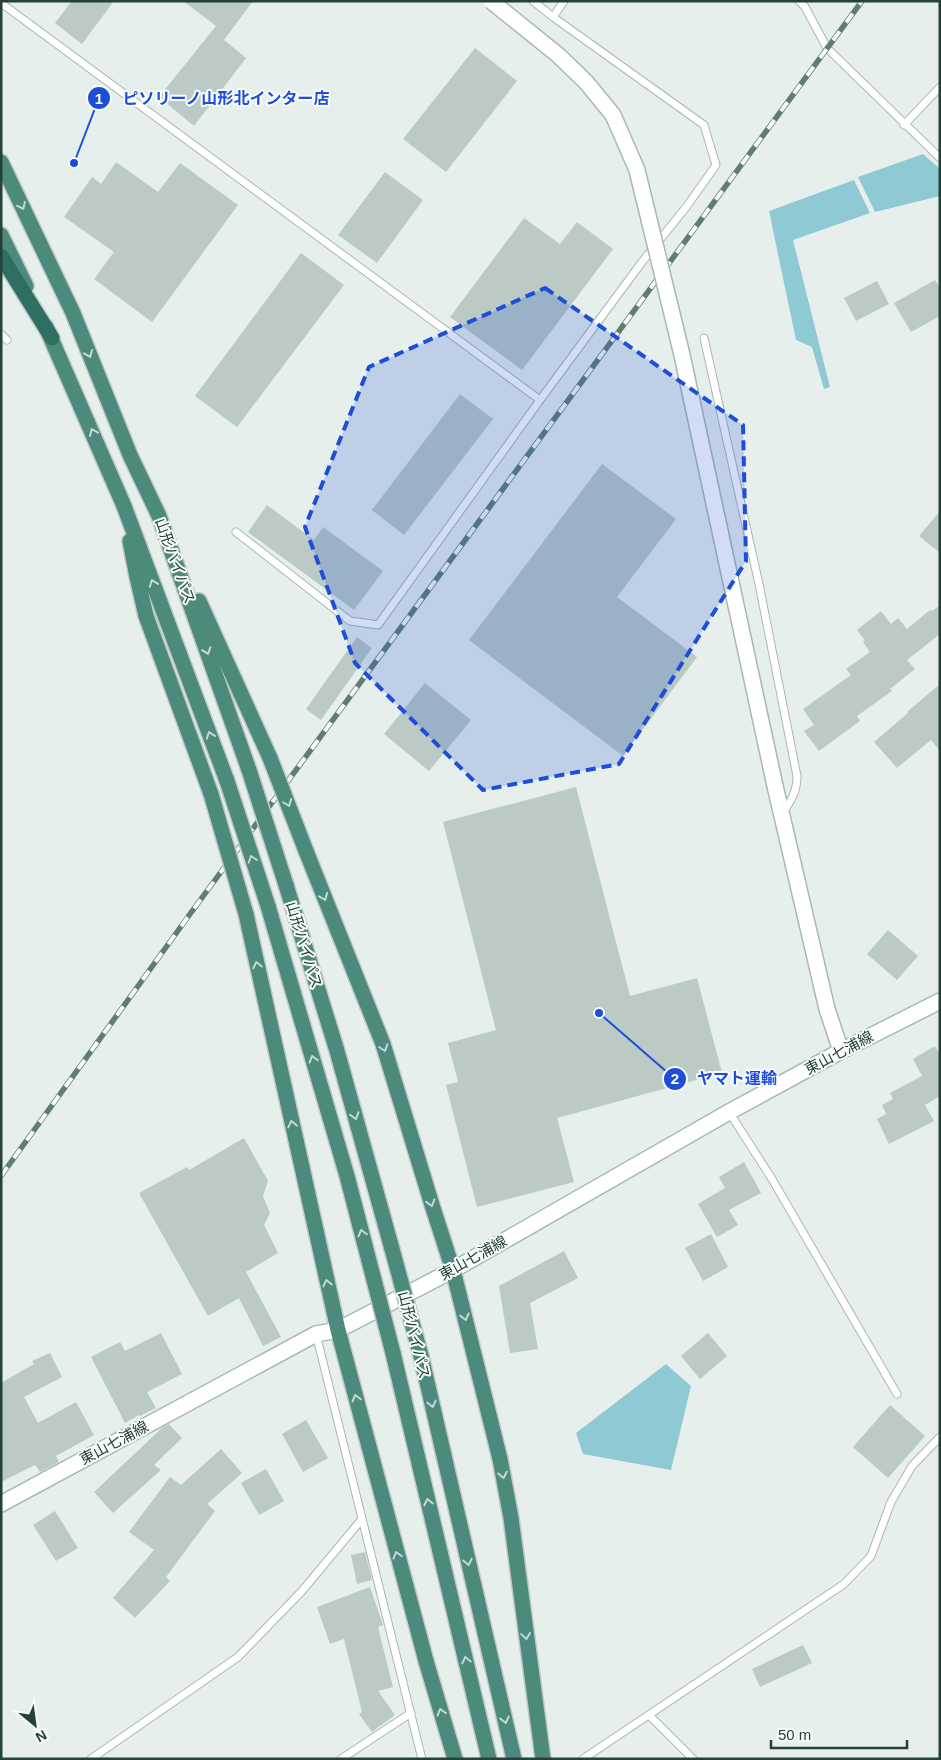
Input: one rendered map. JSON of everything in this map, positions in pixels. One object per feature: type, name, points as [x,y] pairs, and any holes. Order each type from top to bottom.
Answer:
[{"type":"highway","name":"山形バイパス","points":[[1,162],[73,313],[130,455],[160,516],[249,770],[286,885],[337,1051],[420,1356],[514,1759]]},
{"type":"highway","name":"山形バイパス","points":[[1,235],[52,338],[124,506],[226,781],[268,906],[344,1166],[393,1353],[489,1759]]},
{"type":"highway","points":[[1,256],[52,338]]},
{"type":"highway","points":[[124,506],[146,616],[211,794],[246,914],[338,1330],[423,1652],[455,1759]]},
{"type":"highway","points":[[160,516],[270,758],[383,1044],[453,1270],[500,1459],[510,1509],[543,1759]]},
{"type":"street","points":[[491,1],[558,55],[586,82],[613,115],[638,170],[682,355],[775,786],[828,1009],[841,1051]]},
{"type":"street","name":"東山七浦線","points":[[1,1504],[316,1334],[338,1330],[453,1270],[729,1112],[841,1051],[940,1001]]},
{"type":"lane","points":[[236,532],[350,621],[378,625],[540,400],[716,165],[704,125],[533,1]]},
{"type":"lane","points":[[553,16],[564,1]]},
{"type":"lane","points":[[799,1],[806,7],[827,48],[940,158]]},
{"type":"lane","points":[[1,3],[540,400]]},
{"type":"lane","points":[[904,124],[940,88]]},
{"type":"lane","points":[[704,338],[759,584],[798,776],[794,798],[782,814]]},
{"type":"lane","points":[[729,1112],[772,1178],[897,1394]]},
{"type":"lane","points":[[316,1334],[422,1759]]},
{"type":"lane","points":[[583,1759],[844,1584],[871,1556],[891,1502],[912,1466],[940,1437]]},
{"type":"lane","points":[[91,1759],[238,1657],[302,1591],[362,1519]]},
{"type":"lane","points":[[341,1759],[411,1713]]},
{"type":"lane","points":[[649,1714],[693,1759]]},
{"type":"highlighted area","points":[[545,288],[743,425],[746,561],[619,764],[483,790],[355,663],[305,527],[369,367]]},
{"type":"water","points":[[923,154],[940,169],[940,196],[875,212],[858,177]]},
{"type":"water","points":[[854,180],[870,213],[793,240],[830,387],[824,389],[812,347],[796,340],[769,211]]},
{"type":"water","points":[[666,1364],[691,1386],[671,1470],[583,1454],[576,1433]]},
{"type":"building","points":[[72,1],[114,1],[82,44],[55,23]]},
{"type":"building","points":[[183,1],[253,1],[224,40],[246,58],[194,126],[159,97],[216,26]]},
{"type":"building","points":[[475,48],[517,81],[446,172],[403,139]]},
{"type":"building","points":[[116,162],[158,192],[180,163],[238,205],[152,322],[94,279],[114,252],[64,217],[92,177],[101,184]]},
{"type":"building","points":[[385,172],[423,200],[377,263],[338,235]]},
{"type":"building","points":[[524,218],[560,244],[577,222],[613,249],[522,370],[450,317]]},
{"type":"building","points":[[301,253],[344,285],[237,427],[195,396]]},
{"type":"building","points":[[935,280],[940,288],[940,316],[911,332],[894,303]]},
{"type":"building","points":[[877,281],[889,304],[856,321],[844,298]]},
{"type":"building","points":[[460,394],[493,419],[404,535],[372,510]]},
{"type":"building","points":[[602,464],[676,519],[617,597],[697,657],[623,756],[469,640]]},
{"type":"building","points":[[267,505],[314,540],[323,527],[383,571],[354,610],[248,532]]},
{"type":"building","points":[[940,511],[940,553],[919,536]]},
{"type":"building","points":[[940,605],[940,634],[907,660],[915,669],[890,689],[892,691],[857,716],[860,721],[819,751],[804,731],[814,725],[803,709],[851,675],[846,669],[870,652],[863,642],[865,640],[857,630],[881,611],[891,624],[898,618],[907,629],[930,610],[932,611]]},
{"type":"building","points":[[357,637],[372,648],[321,720],[306,709]]},
{"type":"building","points":[[425,683],[471,720],[429,771],[384,734]]},
{"type":"building","points":[[940,684],[940,751],[931,740],[897,768],[874,742]]},
{"type":"building","points":[[576,787],[630,996],[697,978],[722,1073],[557,1118],[574,1182],[477,1207],[446,1085],[458,1082],[448,1043],[496,1030],[443,822]]},
{"type":"building","points":[[888,930],[918,956],[897,980],[867,954]]},
{"type":"building","points":[[935,1046],[940,1055],[940,1096],[925,1105],[934,1121],[889,1144],[877,1119],[886,1114],[882,1105],[893,1099],[890,1093],[922,1076],[913,1059]]},
{"type":"building","points":[[244,1138],[268,1181],[263,1196],[270,1213],[264,1225],[278,1253],[246,1272],[281,1337],[263,1346],[239,1298],[208,1316],[139,1193],[187,1167],[189,1170]]},
{"type":"building","points":[[744,1162],[761,1193],[729,1210],[738,1225],[717,1237],[698,1204],[725,1188],[719,1177]]},
{"type":"building","points":[[711,1234],[728,1267],[703,1281],[685,1248]]},
{"type":"building","points":[[564,1251],[578,1278],[530,1303],[538,1349],[510,1353],[499,1286]]},
{"type":"building","points":[[161,1333],[182,1374],[147,1392],[156,1408],[125,1423],[91,1357],[120,1342],[125,1351]]},
{"type":"building","points":[[708,1333],[727,1356],[700,1379],[681,1356]]},
{"type":"building","points":[[50,1353],[62,1377],[24,1397],[38,1423],[76,1402],[94,1435],[56,1456],[59,1462],[40,1472],[35,1465],[1,1482],[1,1383],[34,1364],[32,1361]]},
{"type":"building","points":[[890,1405],[925,1436],[888,1478],[853,1447]]},
{"type":"building","points":[[306,1420],[328,1458],[303,1472],[282,1434]]},
{"type":"building","points":[[169,1424],[182,1438],[154,1465],[161,1470],[113,1513],[94,1492],[163,1427]]},
{"type":"building","points":[[221,1449],[242,1473],[207,1504],[215,1511],[166,1577],[170,1581],[135,1618],[113,1598],[154,1550],[129,1532],[170,1477],[181,1485]]},
{"type":"building","points":[[266,1469],[284,1501],[259,1515],[241,1483]]},
{"type":"building","points":[[55,1511],[78,1548],[56,1561],[33,1525]]},
{"type":"building","points":[[365,1552],[372,1580],[357,1584],[351,1555]]},
{"type":"building","points":[[370,1587],[383,1625],[378,1627],[393,1687],[378,1691],[395,1715],[372,1732],[359,1714],[362,1712],[344,1639],[330,1644],[317,1607]]},
{"type":"building","points":[[803,1645],[812,1663],[760,1687],[752,1669]]},
{"type":"railway","points":[[1,1176],[190,914],[862,1]]},
{"type":"place","name":"ピソリーノ山形北インター店","points":[[74,163]]},
{"type":"place","name":"ヤマト運輸","points":[[599,1013]]}]
